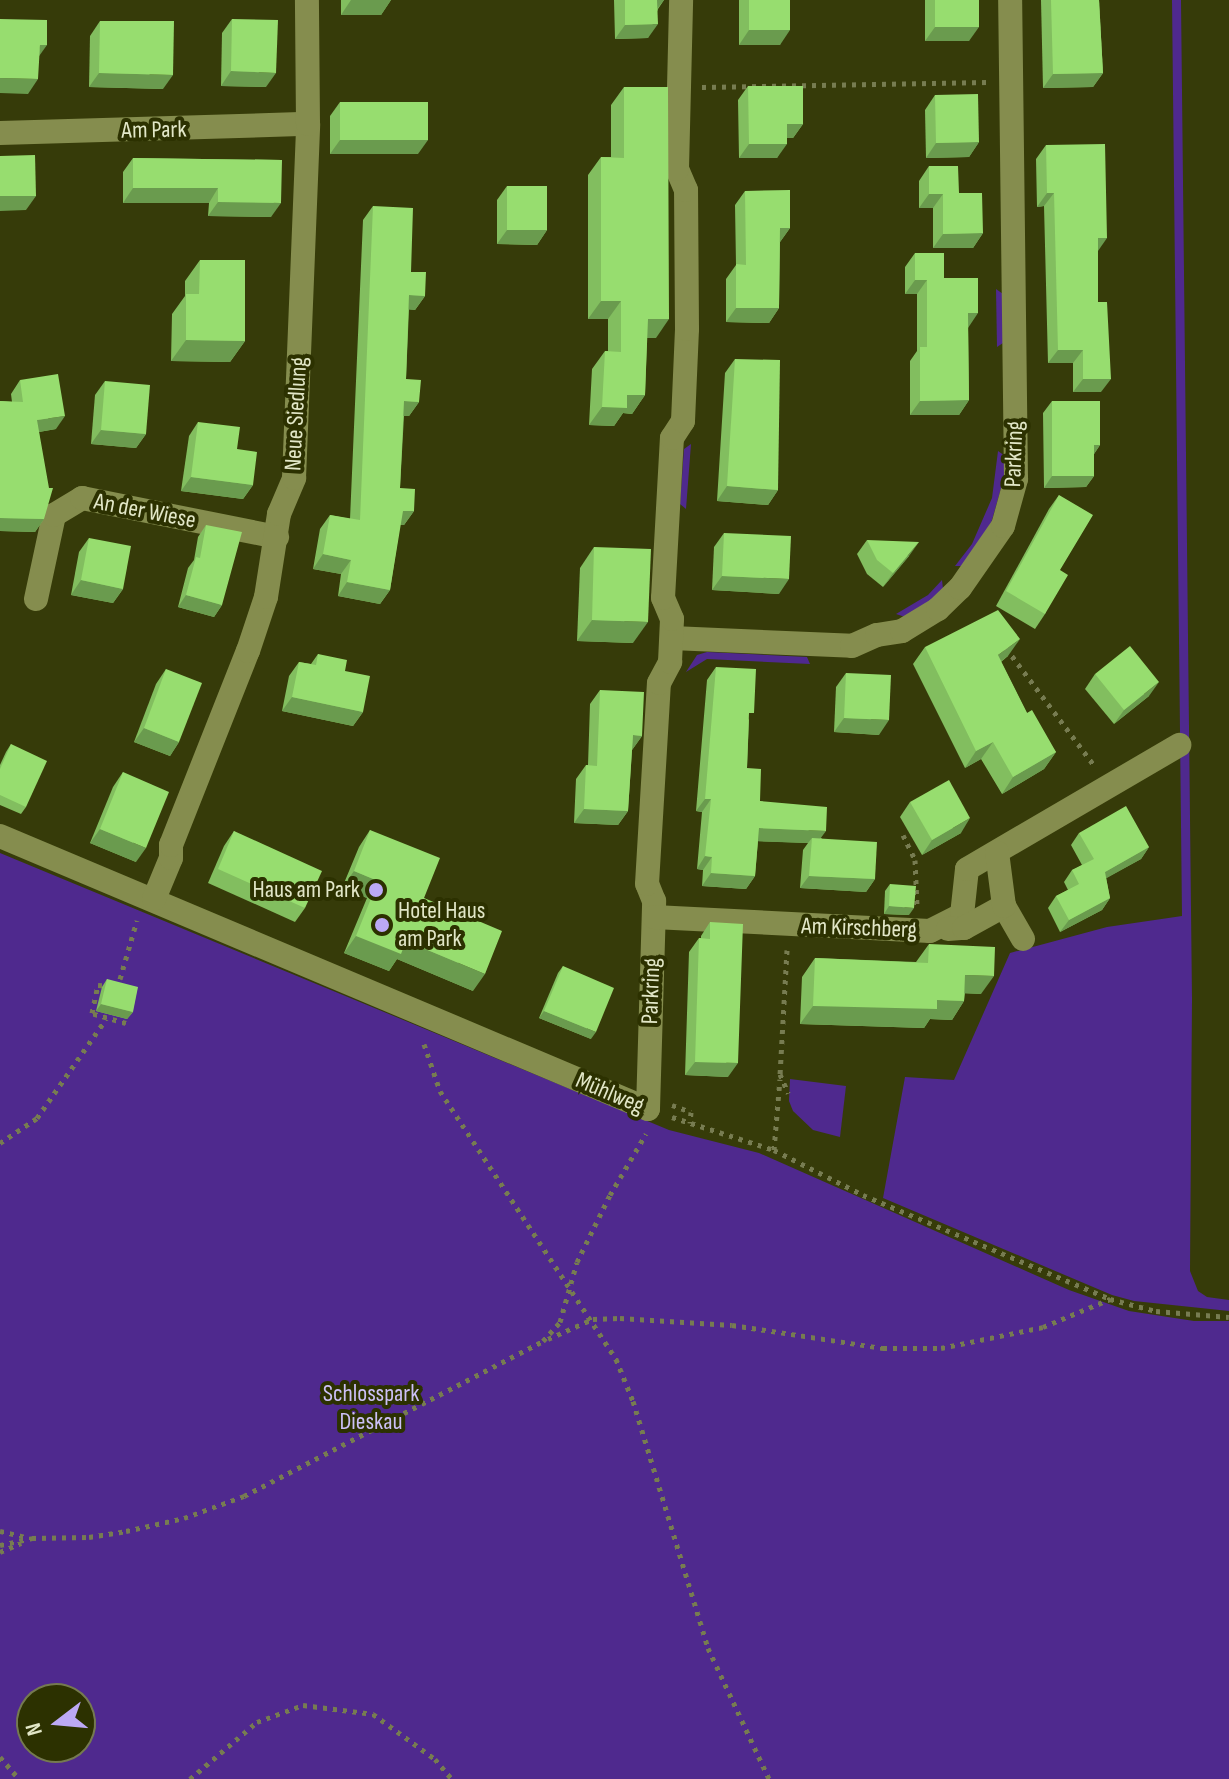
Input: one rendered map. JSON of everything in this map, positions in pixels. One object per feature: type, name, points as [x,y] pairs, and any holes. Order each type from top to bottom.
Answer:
[{"type":"street","name":"Neue Siedlung","points":[[154,899],[171,858],[171,845],[248,651],[266,597],[279,514],[294,478],[308,124],[307,0]]},
{"type":"street","name":"Parkring","points":[[648,1109],[654,901],[647,884],[659,683],[670,662],[672,638],[672,619],[663,598],[672,438],[683,421],[687,329],[686,190],[677,169],[681,0]]},
{"type":"street","name":"Parkring","points":[[672,638],[852,646],[877,635],[902,631],[938,609],[960,588],[1003,526],[1016,479],[1010,0]]},
{"type":"street","name":"Am Park","points":[[0,133],[308,124]]},
{"type":"street","name":"An der Wiese","points":[[36,599],[54,515],[82,498],[277,537]]},
{"type":"street","name":"Am Kirschberg","points":[[654,917],[924,930],[962,915],[967,869],[1179,745]]},
{"type":"street","name":"Mühlweg","points":[[0,836],[648,1109]]},
{"type":"street","points":[[997,852],[1004,906],[1023,939]]},
{"type":"street","points":[[924,930],[964,928],[1004,906]]},
{"type":"path","points":[[988,68],[988,97]]},
{"type":"path","points":[[701,87],[988,82]]},
{"type":"path","points":[[998,637],[1109,785]]},
{"type":"path","points":[[903,835],[915,860],[924,930]]},
{"type":"path","points":[[126,1023],[92,1013],[98,985],[113,986],[120,979],[139,911],[154,899]]},
{"type":"path","points":[[774,1150],[789,925]]},
{"type":"path","points":[[418,1012],[419,1027],[440,1091],[593,1319],[616,1359],[633,1401],[708,1648],[769,1779]]},
{"type":"path","points":[[0,1143],[37,1118],[106,1019]]},
{"type":"path","points":[[780,1074],[788,1093]]},
{"type":"path","points":[[543,1341],[560,1322],[577,1262],[610,1195],[655,1120],[648,1109]]},
{"type":"path","name":"Mühlweg","points":[[648,1109],[774,1150],[863,1195],[1110,1299],[1156,1311],[1229,1317]]},
{"type":"path","points":[[0,1545],[32,1538],[89,1537],[126,1531],[184,1518],[244,1496],[461,1387],[569,1327],[593,1319],[732,1325],[870,1346],[941,1348],[1043,1327],[1110,1299]]},
{"type":"path","points":[[0,1531],[32,1538]]},
{"type":"path","points":[[0,1552],[32,1538]]},
{"type":"path","points":[[190,1779],[257,1722],[303,1705],[373,1714],[435,1759],[452,1779]]},
{"type":"path","points":[[0,1757],[19,1779]]},
{"type":"green space","points":[[1172,0],[1181,0],[1192,999],[1190,1271],[1198,1291],[1207,1297],[1229,1300],[1229,1311],[1134,1301],[1112,1295],[883,1198],[905,1077],[954,1080],[1010,953],[1107,927],[1182,916]]},
{"type":"green space","points":[[996,289],[1003,294],[1003,343],[997,347]]},
{"type":"green space","points":[[691,444],[686,509],[680,504],[684,449]]},
{"type":"green space","points":[[998,451],[1005,456],[1004,478],[990,527],[964,566],[955,566],[972,544],[992,498]]},
{"type":"green space","points":[[942,580],[943,589],[932,600],[905,617],[896,614],[928,595]]},
{"type":"green space","points":[[707,652],[807,657],[810,664],[707,659],[686,672],[697,655]]},
{"type":"green space","name":"Schlosspark Dieskau","points":[[0,853],[669,1130],[759,1153],[1069,1290],[1129,1311],[1194,1321],[1229,1321],[1229,1779],[0,1779]]},
{"type":"green space","points":[[790,1079],[846,1086],[840,1137],[813,1130],[793,1111],[789,1101]]},
{"type":"building","points":[[625,0],[657,0],[658,24],[625,25]]},
{"type":"building","points":[[749,0],[790,0],[790,30],[749,30]]},
{"type":"building","points":[[935,0],[979,0],[979,27],[935,27]]},
{"type":"building","points":[[1051,0],[1099,0],[1103,73],[1053,74]]},
{"type":"building","points":[[0,19],[47,20],[47,45],[40,45],[38,79],[0,78]]},
{"type":"building","points":[[232,19],[278,20],[276,73],[231,71]]},
{"type":"building","points":[[100,21],[174,21],[173,75],[99,73]]},
{"type":"building","points":[[748,86],[803,86],[803,124],[787,124],[787,144],[749,144]]},
{"type":"building","points":[[624,87],[668,87],[669,319],[648,319],[645,395],[627,395],[627,408],[602,407],[605,351],[621,352],[621,301],[601,301],[601,157],[624,158]]},
{"type":"building","points":[[978,94],[979,142],[936,143],[935,95]]},
{"type":"building","points":[[340,102],[428,102],[428,140],[340,140]]},
{"type":"building","points":[[1105,144],[1107,238],[1098,238],[1098,302],[1107,302],[1111,379],[1083,379],[1083,350],[1058,350],[1054,193],[1047,193],[1046,145]]},
{"type":"building","points":[[35,155],[36,196],[0,196],[0,156]]},
{"type":"building","points":[[133,158],[282,160],[281,203],[218,202],[218,188],[133,188]]},
{"type":"building","points":[[929,166],[958,166],[959,193],[982,193],[983,233],[943,234],[943,194],[929,194]]},
{"type":"building","points":[[507,186],[547,186],[547,230],[507,230]]},
{"type":"building","points":[[790,190],[790,228],[780,228],[779,308],[736,308],[736,264],[746,265],[745,191]]},
{"type":"building","points":[[373,206],[413,208],[411,272],[426,272],[425,296],[409,295],[406,379],[421,380],[419,402],[404,401],[400,488],[415,489],[414,511],[403,511],[390,590],[347,582],[351,560],[323,554],[330,515],[360,520]]},
{"type":"building","points":[[915,253],[944,253],[944,278],[978,278],[978,313],[968,313],[969,400],[920,401],[920,347],[927,347],[927,280],[915,280]]},
{"type":"building","points":[[200,260],[245,260],[245,341],[186,340],[186,294],[199,294]]},
{"type":"building","points":[[735,359],[780,360],[778,490],[727,486]]},
{"type":"building","points":[[58,374],[65,416],[37,420],[49,488],[53,488],[44,519],[0,518],[0,401],[23,402],[20,380]]},
{"type":"building","points":[[105,381],[150,385],[146,434],[101,430]]},
{"type":"building","points":[[1052,401],[1100,401],[1100,445],[1094,445],[1094,476],[1052,476]]},
{"type":"building","points":[[198,422],[240,427],[237,449],[257,452],[253,485],[191,477]]},
{"type":"building","points":[[1059,495],[1093,515],[1060,570],[1068,575],[1045,614],[1006,591]]},
{"type":"building","points":[[206,525],[242,532],[222,605],[186,595],[196,557],[200,558]]},
{"type":"building","points":[[724,533],[791,536],[789,579],[722,576]]},
{"type":"building","points":[[89,538],[131,546],[123,589],[81,580]]},
{"type":"building","points":[[867,540],[919,542],[893,573],[877,560]]},
{"type":"building","points":[[594,547],[651,549],[648,622],[592,620]]},
{"type":"building","points":[[998,610],[1020,639],[998,655],[1027,713],[1032,710],[1056,752],[1013,777],[993,742],[976,751],[925,647]]},
{"type":"building","points":[[1130,646],[1159,682],[1124,710],[1095,674]]},
{"type":"building","points":[[318,654],[347,660],[345,671],[370,676],[363,712],[292,697],[299,662],[316,665]]},
{"type":"building","points":[[716,667],[756,669],[754,713],[749,713],[747,768],[761,769],[760,801],[827,807],[826,831],[759,828],[755,876],[711,873],[712,857],[705,856],[711,799],[705,799]]},
{"type":"building","points":[[166,669],[202,683],[179,742],[144,728]]},
{"type":"building","points":[[846,673],[891,675],[889,720],[844,718]]},
{"type":"building","points":[[600,690],[644,692],[642,736],[633,735],[628,811],[584,809],[586,765],[597,766]]},
{"type":"building","points":[[11,744],[47,761],[26,807],[0,795],[0,769]]},
{"type":"building","points":[[123,772],[169,792],[146,848],[100,829]]},
{"type":"building","points":[[949,780],[970,818],[932,840],[910,802]]},
{"type":"building","points":[[1126,806],[1149,847],[1105,872],[1110,898],[1069,920],[1056,896],[1079,884],[1072,870],[1094,859],[1079,833]]},
{"type":"building","points":[[370,830],[440,858],[424,898],[502,931],[485,974],[406,941],[401,954],[356,936],[378,881],[354,871]]},
{"type":"building","points":[[234,831],[322,871],[305,908],[218,869]]},
{"type":"building","points":[[812,838],[877,842],[875,879],[809,876]]},
{"type":"building","points":[[890,884],[916,886],[914,908],[889,906]]},
{"type":"building","points":[[710,922],[743,924],[738,1063],[695,1062],[699,938],[710,939]]},
{"type":"building","points":[[929,944],[995,947],[994,976],[965,975],[964,1001],[937,1000],[937,1009],[813,1006],[815,958],[928,963]]},
{"type":"building","points":[[563,966],[614,988],[596,1032],[544,1011]]},
{"type":"building","points":[[107,979],[138,987],[133,1012],[101,1004]]},
{"type":"place","name":"Haus am Park","points":[[376,890]]},
{"type":"place","name":"Hotel Haus am Park","points":[[382,925]]}]
